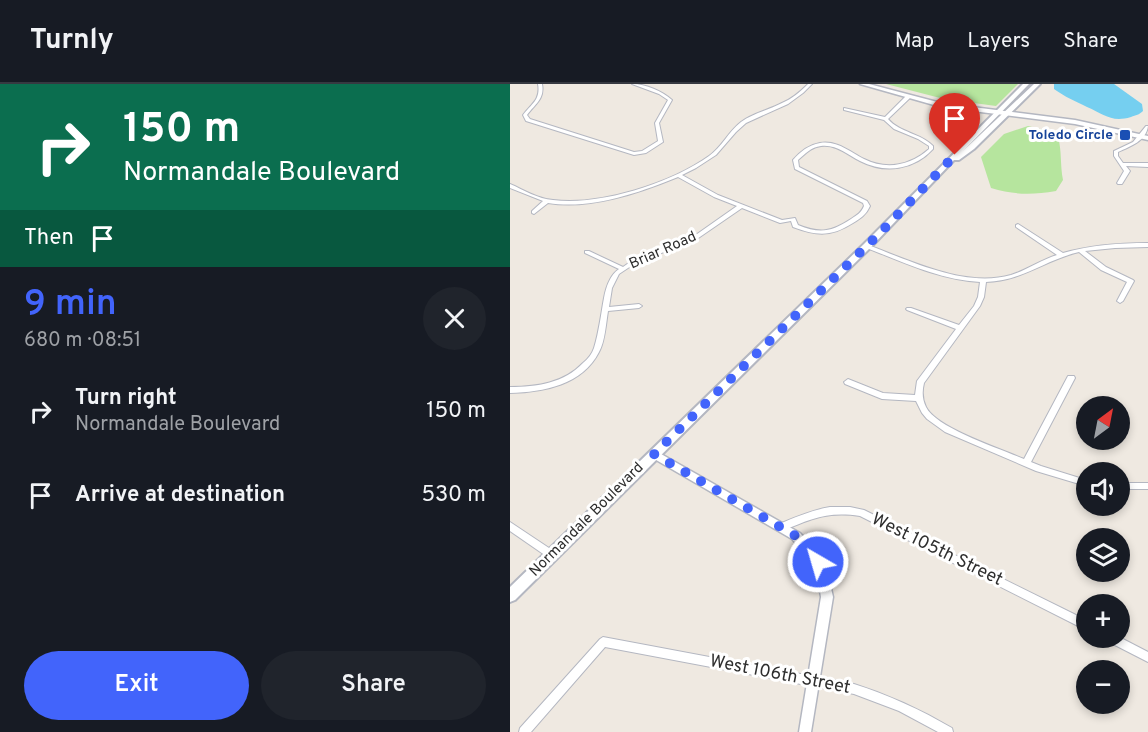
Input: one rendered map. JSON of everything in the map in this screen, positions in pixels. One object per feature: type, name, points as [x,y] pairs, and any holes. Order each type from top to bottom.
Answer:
[{"type":"main road","name":"Normandale Boulevard","points":[[510,596],[947,166],[963,145],[1026,84]]},
{"type":"main road","name":"Normandale Boulevard","points":[[947,166],[972,148],[1037,84]]},
{"type":"street","points":[[540,84],[542,94],[526,112],[528,120],[634,154],[644,152],[661,142],[657,123],[670,100],[661,93],[634,84]]},
{"type":"street","points":[[510,186],[547,201],[589,202],[653,185],[709,158],[745,122],[792,102],[810,84]]},
{"type":"street","points":[[863,84],[941,105],[1088,124],[1145,137]]},
{"type":"street","points":[[886,118],[909,96]]},
{"type":"street","points":[[677,175],[704,190],[782,222],[793,219],[795,226],[813,233],[828,234],[841,229],[867,210],[865,202],[795,165],[795,160],[813,146],[824,144],[837,147],[864,161],[896,167],[920,161],[931,149],[931,146],[924,140],[891,125],[886,118],[846,109]]},
{"type":"street","points":[[1120,183],[1127,171],[1116,156],[1116,151],[1135,144],[1145,137],[1148,127]]},
{"type":"street","points":[[1124,164],[1148,165]]},
{"type":"street","points":[[534,212],[547,201]]},
{"type":"street","name":"Briar Road","points":[[510,390],[549,387],[574,376],[584,368],[597,350],[612,280],[635,261],[692,240],[741,206]]},
{"type":"street","points":[[1018,226],[1062,255]]},
{"type":"street","points":[[866,246],[944,273],[982,280],[1020,274],[1062,255],[1080,250],[1148,245]]},
{"type":"street","points":[[1080,250],[1112,275],[1131,281],[1120,301]]},
{"type":"street","points":[[587,252],[623,269]]},
{"type":"street","points":[[982,280],[981,297],[920,383],[918,398],[928,416],[936,424],[1058,477],[1076,481]]},
{"type":"street","points":[[605,309],[639,306]]},
{"type":"street","points":[[909,309],[960,328]]},
{"type":"street","points":[[1026,464],[1071,378]]},
{"type":"street","points":[[849,382],[882,396],[918,398]]},
{"type":"street","points":[[654,454],[782,527],[809,548],[824,579],[827,597],[806,732]]},
{"type":"street","points":[[1130,486],[1148,486]]},
{"type":"street","name":"West 105th Street","points":[[782,527],[817,512],[847,510],[861,513],[1076,620]]},
{"type":"street","points":[[510,526],[552,555]]},
{"type":"street","name":"West 106th Street","points":[[524,732],[603,642],[854,689],[881,697],[948,732]]},
{"type":"street","points":[[1130,648],[1148,657]]},
{"type":"green space","points":[[886,84],[1018,84],[996,106],[944,99]]},
{"type":"green space","points":[[1028,126],[1058,137],[1063,180],[1056,191],[1031,194],[991,188],[981,157],[1004,134]]},
{"type":"water","points":[[1054,84],[1114,84],[1142,104],[1143,111],[1124,119],[1108,117],[1062,94],[1054,89]]},
{"type":"place","name":"Toledo Circle","points":[[1125,135]]},
{"type":"route","points":[[818,562],[809,548],[796,536],[654,454],[883,230],[947,166],[955,155]]}]
